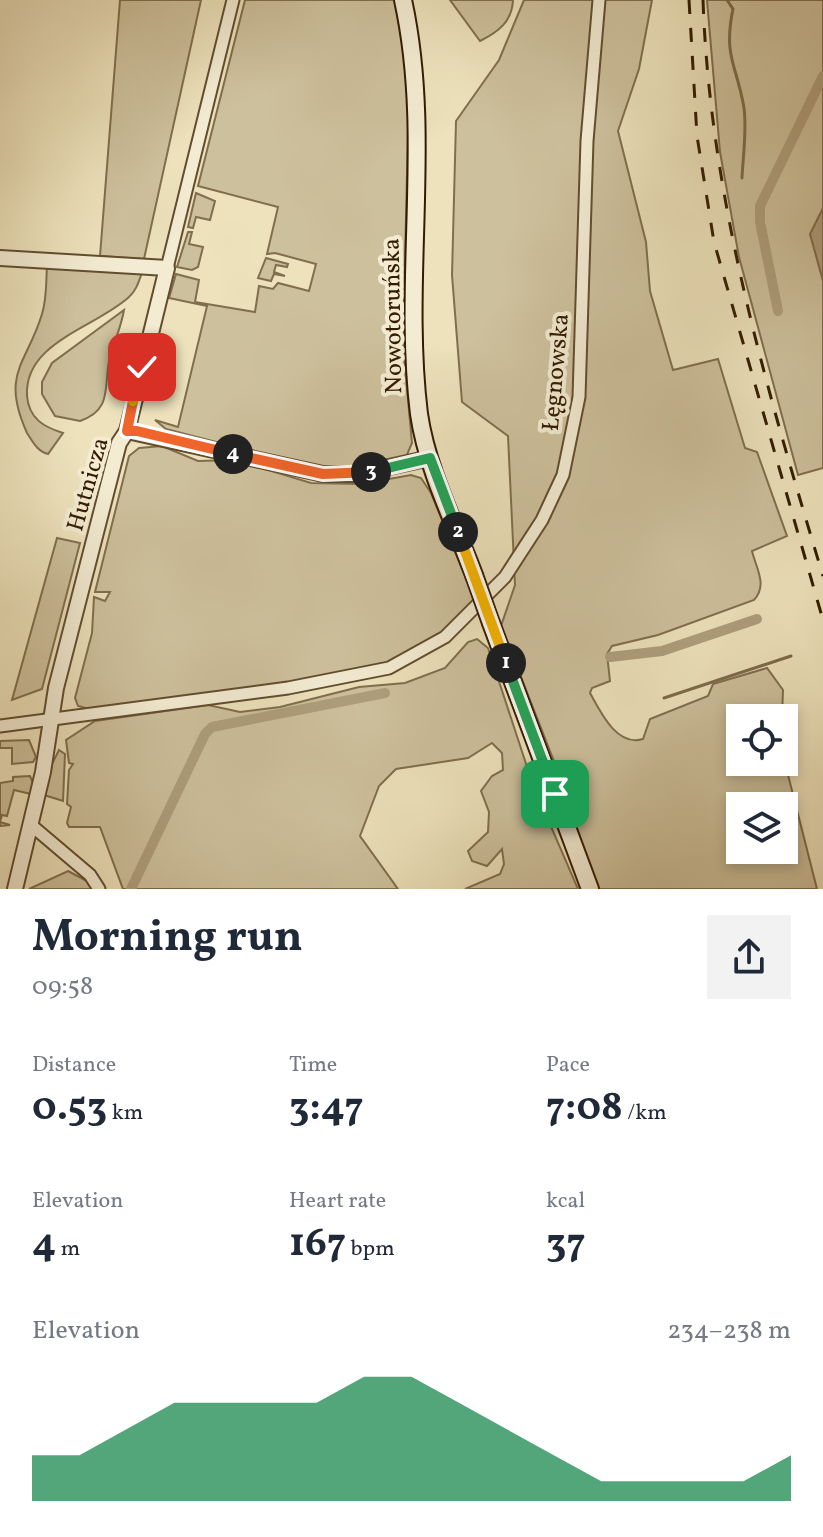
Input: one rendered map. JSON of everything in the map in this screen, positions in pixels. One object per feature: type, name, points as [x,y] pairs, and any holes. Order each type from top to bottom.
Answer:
[{"type":"main road","name":"Nowotoruńska","points":[[403,0],[415,84],[414,354],[420,418],[430,458],[590,889]]},
{"type":"street","name":"Hutnicza","points":[[15,889],[51,720],[119,443],[127,431],[233,0]]},
{"type":"street","name":"Łęgnowska","points":[[0,726],[288,688],[389,668],[445,637],[505,577],[542,520],[563,475],[579,397],[587,141],[599,0]]},
{"type":"street","points":[[0,258],[167,268]]},
{"type":"street","points":[[127,431],[323,474],[388,469],[430,458]]},
{"type":"street","points":[[31,825],[90,875],[99,889]]},
{"type":"shaded area","points":[[120,0],[201,0],[144,259],[100,256]]},
{"type":"shaded area","points":[[245,0],[395,0],[409,87],[403,346],[412,443],[406,457],[355,468],[317,468],[166,429],[155,420],[178,427],[207,306],[169,298],[176,274],[199,280],[195,302],[255,312],[259,286],[273,289],[278,283],[309,291],[316,264],[275,253],[267,254],[278,207],[198,186]]},
{"type":"shaded area","points":[[450,0],[513,0],[510,14],[503,25],[480,41]]},
{"type":"shaded area","points":[[524,0],[652,0],[639,69],[618,131],[646,242],[650,291],[673,370],[718,359],[745,448],[757,452],[787,536],[752,551],[761,582],[754,600],[658,635],[612,646],[607,654],[610,681],[592,688],[590,693],[618,733],[625,738],[643,739],[650,719],[708,696],[713,684],[767,668],[783,690],[782,704],[726,704],[726,776],[788,776],[792,792],[726,792],[726,864],[798,864],[798,814],[817,889],[597,889],[559,774],[501,626],[515,585],[508,436],[462,402],[452,275],[456,121],[499,60]]},
{"type":"shaded area","points":[[707,0],[823,0],[823,468],[798,475],[739,257],[720,152]]},
{"type":"shaded area","points":[[196,193],[215,201],[210,220],[196,217],[193,228],[188,227]]},
{"type":"shaded area","points":[[823,208],[823,281],[810,234]]},
{"type":"shaded area","points":[[188,232],[192,232],[189,244],[203,247],[198,267],[192,270],[177,267]]},
{"type":"shaded area","points":[[266,258],[288,264],[287,267],[276,265],[274,272],[285,276],[274,274],[271,281],[258,278]]},
{"type":"shaded area","points":[[47,265],[143,270],[129,297],[64,338],[37,362],[29,378],[28,404],[34,416],[44,425],[63,433],[48,454],[38,448],[27,433],[16,396],[19,370],[44,308]]},
{"type":"shaded area","points":[[124,310],[109,361],[102,404],[97,411],[80,421],[55,416],[42,394],[42,382],[52,363]]},
{"type":"shaded area","points":[[162,446],[198,461],[235,460],[311,483],[361,484],[411,475],[421,478],[431,493],[476,602],[444,631],[391,662],[296,684],[93,710],[78,706],[75,698],[92,633],[94,597],[105,601],[110,592],[95,592],[129,456],[139,448]]},
{"type":"shaded area","points":[[57,538],[80,543],[42,689],[12,700]]},
{"type":"shaded area","points":[[477,639],[488,648],[533,785],[578,889],[465,889],[500,874],[504,864],[502,849],[487,866],[472,861],[468,851],[488,832],[489,812],[481,791],[492,776],[503,770],[502,753],[492,743],[468,758],[396,769],[379,786],[360,836],[398,889],[123,889],[100,827],[69,827],[67,823],[71,807],[67,804],[69,770],[73,764],[69,763],[66,740],[95,721],[208,705],[240,712],[280,707],[359,687],[405,683],[445,668],[468,642]]},
{"type":"shaded area","points":[[29,740],[36,757],[33,762],[12,764],[12,748],[0,748],[0,741]]},
{"type":"shaded area","points":[[59,750],[65,754],[63,801],[44,795],[51,766]]},
{"type":"shaded area","points":[[30,776],[33,783],[31,794],[14,790],[7,816],[2,815],[0,822],[0,783],[13,781],[13,777]]},
{"type":"shaded area","points":[[68,871],[87,881],[92,889],[29,889]]},
{"type":"waterway","points":[[727,0],[733,9],[730,50],[745,116],[742,178]]},
{"type":"waterway","points":[[778,311],[760,222],[760,206],[823,76]]},
{"type":"waterway","points":[[610,657],[662,651],[757,619]]},
{"type":"waterway","points":[[664,698],[791,656]]},
{"type":"waterway","points":[[131,889],[205,734],[212,727],[385,693]]},
{"type":"railway","points":[[689,0],[697,136],[714,242],[823,620]]},
{"type":"railway","points":[[703,0],[708,74],[729,220],[762,363],[823,576]]},
{"type":"route","points":[[142,367],[127,431],[323,474],[357,474],[430,458],[555,794]]}]
